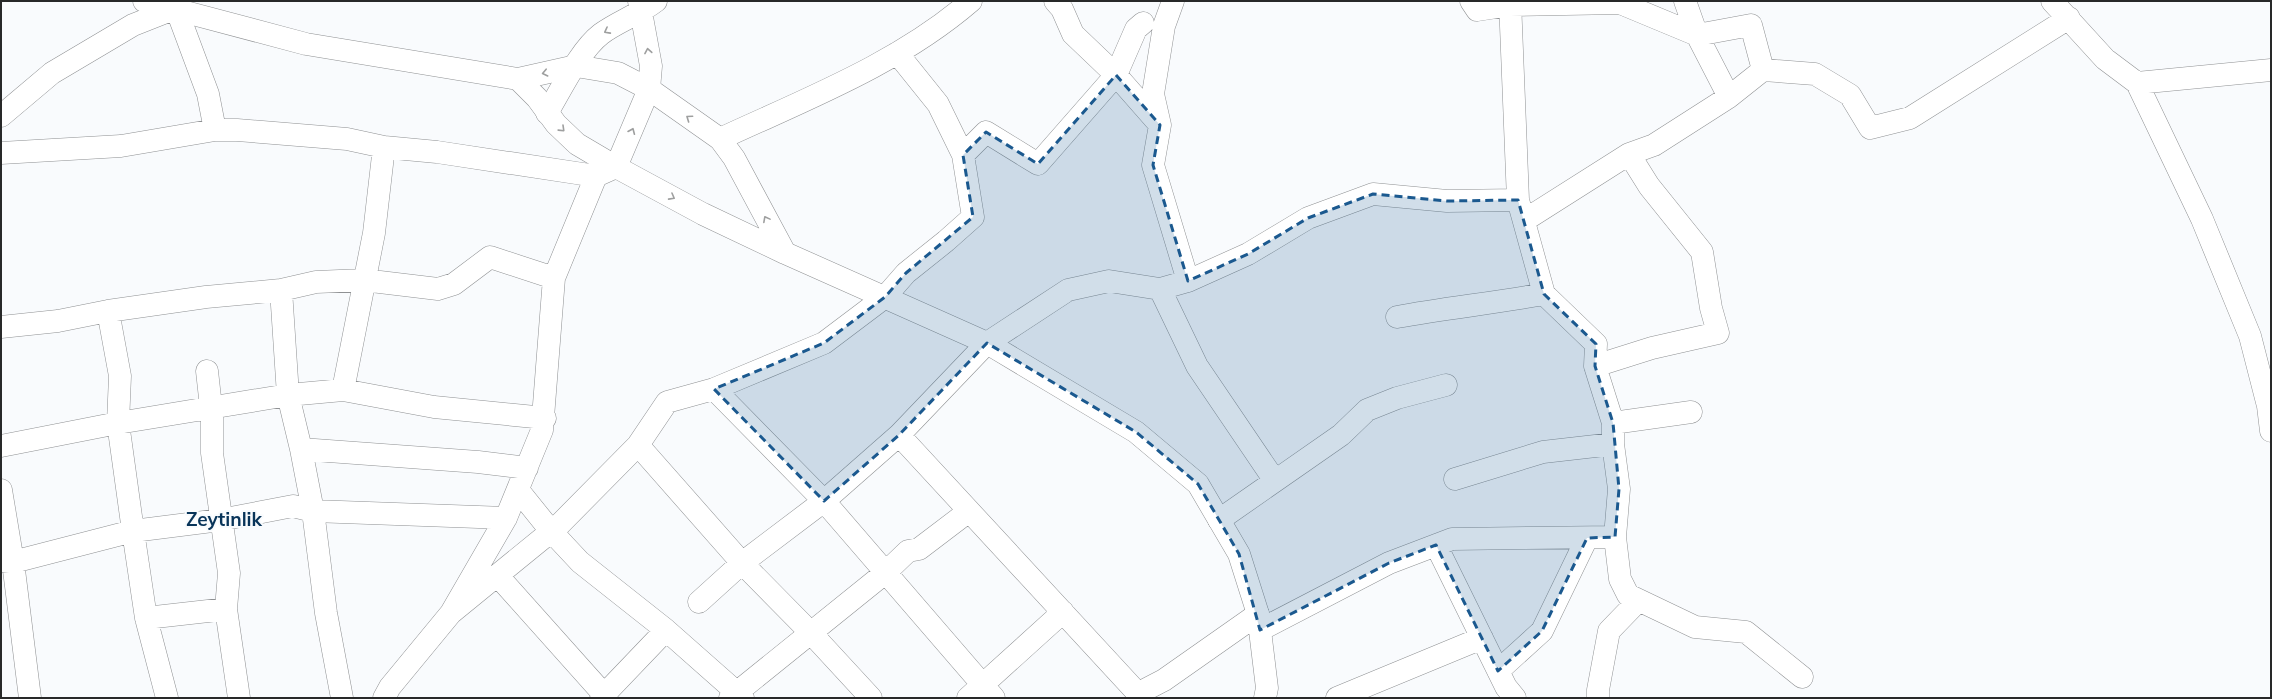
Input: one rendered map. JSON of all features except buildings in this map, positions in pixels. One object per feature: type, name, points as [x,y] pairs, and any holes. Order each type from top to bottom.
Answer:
[{"type":"street","points":[[144,1],[177,5],[306,44],[518,79],[576,66],[618,74],[649,89],[720,139],[734,158],[785,253]]},
{"type":"street","points":[[720,139],[864,73],[944,25],[971,1]]},
{"type":"street","points":[[1055,1],[1062,9],[1073,34],[1116,75],[1160,125]]},
{"type":"street","points":[[1173,1],[1164,26],[1153,94],[1160,125],[1153,165],[1188,281]]},
{"type":"street","points":[[1471,1],[1477,10],[1510,3],[1620,2],[1697,35],[1751,25],[1763,70]]},
{"type":"street","points":[[1685,1],[1697,35],[1728,97]]},
{"type":"street","points":[[2052,1],[2105,59],[2137,83],[2202,219],[2250,336],[2268,406],[2271,431]]},
{"type":"street","points":[[1510,3],[1518,200],[1525,220],[1544,294],[1596,344],[1594,366],[1613,433],[1619,488],[1616,537],[1620,578],[1628,595],[1695,628],[1746,632],[1802,677]]},
{"type":"street","points":[[1,116],[52,73],[133,25],[177,5]]},
{"type":"street","points":[[177,5],[208,94],[216,130]]},
{"type":"street","points":[[1,153],[121,146],[216,130],[237,130],[347,139],[384,147],[437,152],[596,176],[616,167],[649,89],[651,66],[646,5],[601,34],[582,53],[576,66],[546,113]]},
{"type":"street","points":[[1525,220],[1628,154],[1654,145],[1728,97],[1763,70],[1815,74],[1850,95],[1870,128],[1910,118],[2069,18]]},
{"type":"street","points":[[963,155],[986,132],[1038,164],[1116,75],[1136,29],[1143,23]]},
{"type":"street","points":[[451,613],[551,531],[638,445],[667,402],[714,388],[824,343],[885,297],[906,272],[946,242],[973,217],[963,155],[938,104],[897,53]]},
{"type":"street","points":[[2137,83],[2271,70]]},
{"type":"street","points":[[518,79],[537,98],[546,113],[577,144],[616,167],[703,214],[785,253],[987,344],[1136,432],[1198,484],[1238,554],[1259,622],[1267,688],[1266,698]]},
{"type":"street","points":[[343,390],[363,280],[374,233],[384,147]]},
{"type":"street","points":[[1594,366],[1652,348],[1718,333],[1711,308],[1702,252],[1649,186],[1628,154]]},
{"type":"street","points":[[392,694],[451,613],[506,518],[542,430],[545,418],[554,278],[596,176]]},
{"type":"street","points":[[699,602],[742,563],[824,501],[899,435],[987,344],[1068,290],[1109,282],[1160,289],[1188,281],[1248,254],[1308,218],[1373,194],[1447,202],[1518,200]]},
{"type":"street","points":[[1,327],[58,321],[108,311],[220,296],[280,290],[316,282],[363,280],[438,289],[454,284],[490,257],[554,278]]},
{"type":"street","points":[[1160,289],[1197,366],[1275,481]]},
{"type":"street","points":[[280,290],[288,394],[301,449],[313,511],[326,613],[342,698]]},
{"type":"street","points":[[1397,317],[1461,305],[1499,303],[1544,294]]},
{"type":"street","points":[[108,311],[120,376],[118,423],[146,618],[166,698]]},
{"type":"street","points":[[207,371],[212,453],[220,520],[229,573],[226,610],[239,698]]},
{"type":"street","points":[[1219,520],[1341,435],[1367,410],[1397,398],[1446,385]]},
{"type":"street","points":[[714,388],[824,501],[885,573],[981,694],[1062,612]]},
{"type":"street","points":[[1,446],[118,423],[288,394],[343,390],[434,407],[545,418]]},
{"type":"street","points":[[1455,479],[1543,452],[1691,412]]},
{"type":"street","points":[[899,435],[1140,696],[1259,622],[1390,563],[1452,539],[1616,537]]},
{"type":"street","points":[[638,445],[742,563],[811,633],[871,698]]},
{"type":"street","points":[[301,449],[478,462],[527,468]]},
{"type":"street","points":[[1,490],[7,562],[30,698]]},
{"type":"street","points":[[518,490],[551,531],[580,562],[666,630],[737,696],[885,573],[908,551],[919,549],[969,511]]},
{"type":"street","points":[[7,562],[133,531],[220,520],[293,506],[313,511],[506,518]]},
{"type":"street","points":[[1505,689],[1542,631],[1587,538]]},
{"type":"street","points":[[1436,545],[1482,638],[1505,689]]},
{"type":"street","points":[[497,575],[604,697],[666,630]]},
{"type":"street","points":[[1598,698],[1598,690],[1609,631],[1638,601]]},
{"type":"street","points":[[146,618],[226,610]]},
{"type":"street","points":[[1337,698],[1482,638]]},
{"type":"highlighted area","points":[[1116,75],[1160,125],[1153,165],[1188,281],[1248,254],[1308,218],[1373,194],[1447,201],[1518,200],[1544,294],[1596,344],[1595,366],[1613,423],[1619,489],[1615,537],[1587,538],[1542,631],[1498,671],[1436,545],[1389,563],[1260,630],[1239,554],[1198,484],[1136,432],[987,343],[899,435],[824,501],[714,389],[824,343],[885,297],[906,273],[973,217],[963,155],[986,132],[1038,164]]},
{"type":"district","name":"Zeytinlik","points":[[224,519]]}]
